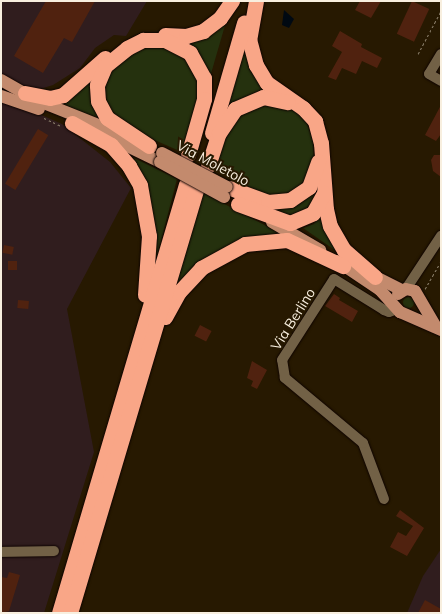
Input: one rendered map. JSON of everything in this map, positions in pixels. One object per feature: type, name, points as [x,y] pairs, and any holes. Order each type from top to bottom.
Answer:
[{"type":"highway","points":[[25,93],[50,98],[63,95],[99,62],[130,41],[148,35],[183,36],[200,32],[217,21],[232,1]]},
{"type":"highway","points":[[198,161],[239,1]]},
{"type":"highway","points":[[198,161],[250,1]]},
{"type":"highway","points":[[256,1],[249,33],[253,59],[267,83],[304,108],[315,122],[321,143],[327,218],[336,238],[348,254],[375,277]]},
{"type":"highway","points":[[157,154],[107,118],[98,101],[96,85],[106,64],[127,48],[143,40],[164,40],[177,44],[192,55],[204,81],[198,161]]},
{"type":"highway","points":[[198,161],[225,123],[243,104],[273,97],[287,102],[305,114],[315,132],[318,161],[314,178],[304,192],[290,200],[274,203],[227,190]]},
{"type":"highway","points":[[72,123],[107,142],[125,160],[140,185],[148,219],[150,253],[146,288],[116,400],[113,431]]},
{"type":"highway","points":[[59,613],[179,207],[191,186],[186,222],[70,613]]},
{"type":"highway","points":[[238,204],[290,224],[305,219],[316,211],[324,188]]},
{"type":"highway","points":[[136,392],[150,364],[172,303],[190,280],[215,258],[245,244],[278,240],[302,245],[343,266]]},
{"type":"main road","name":"Via Moletolo","points":[[1,80],[157,154],[290,224],[375,277],[421,295],[439,329]]},
{"type":"main road","name":"Via Moletolo","points":[[1,96],[18,100],[72,123],[157,154]]},
{"type":"main road","name":"Via Moletolo","points":[[227,190],[238,204],[302,238],[380,290],[400,310],[439,329]]},
{"type":"main road","points":[[404,289],[396,296],[400,310],[416,312],[421,295]]},
{"type":"street","points":[[441,54],[429,74],[441,81]]},
{"type":"street","points":[[404,289],[420,271],[441,236]]},
{"type":"street","points":[[420,271],[421,295]]},
{"type":"street","name":"Via Berlino","points":[[384,499],[363,443],[285,378],[282,360],[334,279],[384,310],[389,312],[400,310]]},
{"type":"street","points":[[1,552],[54,551]]},
{"type":"path","points":[[418,54],[441,11]]},
{"type":"path","points":[[421,295],[441,261]]},
{"type":"shaded area","points":[[1,1],[147,1],[126,36],[114,35],[95,48],[80,68],[53,85],[34,91],[30,110],[62,124],[110,162],[131,188],[67,309],[94,452],[44,613],[1,613]]},
{"type":"shaded area","points":[[284,10],[294,19],[289,28],[282,25]]},
{"type":"shaded area","points":[[441,549],[441,613],[407,613],[423,576]]},
{"type":"green space","points":[[226,22],[210,77],[181,40]]},
{"type":"green space","points":[[140,45],[178,49],[201,82],[184,153],[125,127],[107,112],[102,78]]},
{"type":"green space","points":[[245,46],[269,89],[227,108]]},
{"type":"green space","points":[[90,75],[102,121],[54,102]]},
{"type":"green space","points":[[270,100],[294,110],[306,121],[313,141],[314,168],[293,195],[256,194],[212,168],[230,119]]},
{"type":"green space","points":[[128,155],[177,179],[154,268]]},
{"type":"green space","points":[[318,179],[319,199],[297,219],[271,208]]},
{"type":"green space","points":[[202,192],[285,236],[255,238],[172,295]]},
{"type":"green space","points":[[322,212],[339,253],[303,228],[314,224]]},
{"type":"green space","points":[[408,296],[414,302],[408,308],[402,302]]},
{"type":"building","points":[[46,1],[95,1],[72,42],[64,38],[43,73],[14,56]]},
{"type":"building","points":[[360,1],[381,1],[371,18],[355,10]]},
{"type":"building","points":[[412,1],[429,9],[414,42],[397,34]]},
{"type":"building","points":[[340,31],[362,44],[361,47],[382,58],[377,68],[362,61],[356,74],[342,68],[336,80],[328,77],[342,52],[332,46]]},
{"type":"building","points":[[441,105],[441,134],[436,141],[425,135]]},
{"type":"building","points":[[38,129],[48,135],[15,190],[5,184]]},
{"type":"building","points":[[434,155],[441,155],[441,177],[433,171],[431,160]]},
{"type":"building","points":[[4,245],[14,247],[12,255],[2,253]]},
{"type":"building","points":[[8,261],[17,261],[17,270],[8,270]]},
{"type":"building","points":[[334,294],[340,298],[339,300],[358,311],[352,322],[325,306]]},
{"type":"building","points":[[18,300],[29,301],[28,309],[17,308]]},
{"type":"building","points":[[200,325],[212,331],[206,342],[195,336]]},
{"type":"building","points":[[252,361],[267,370],[257,389],[251,386],[253,381],[247,378]]},
{"type":"building","points":[[400,510],[424,528],[407,556],[390,547],[398,532],[406,536],[413,526],[396,516]]},
{"type":"building","points":[[9,572],[20,575],[9,611],[1,613],[1,577],[7,578]]},
{"type":"building","points":[[425,600],[441,609],[441,613],[418,613]]}]
